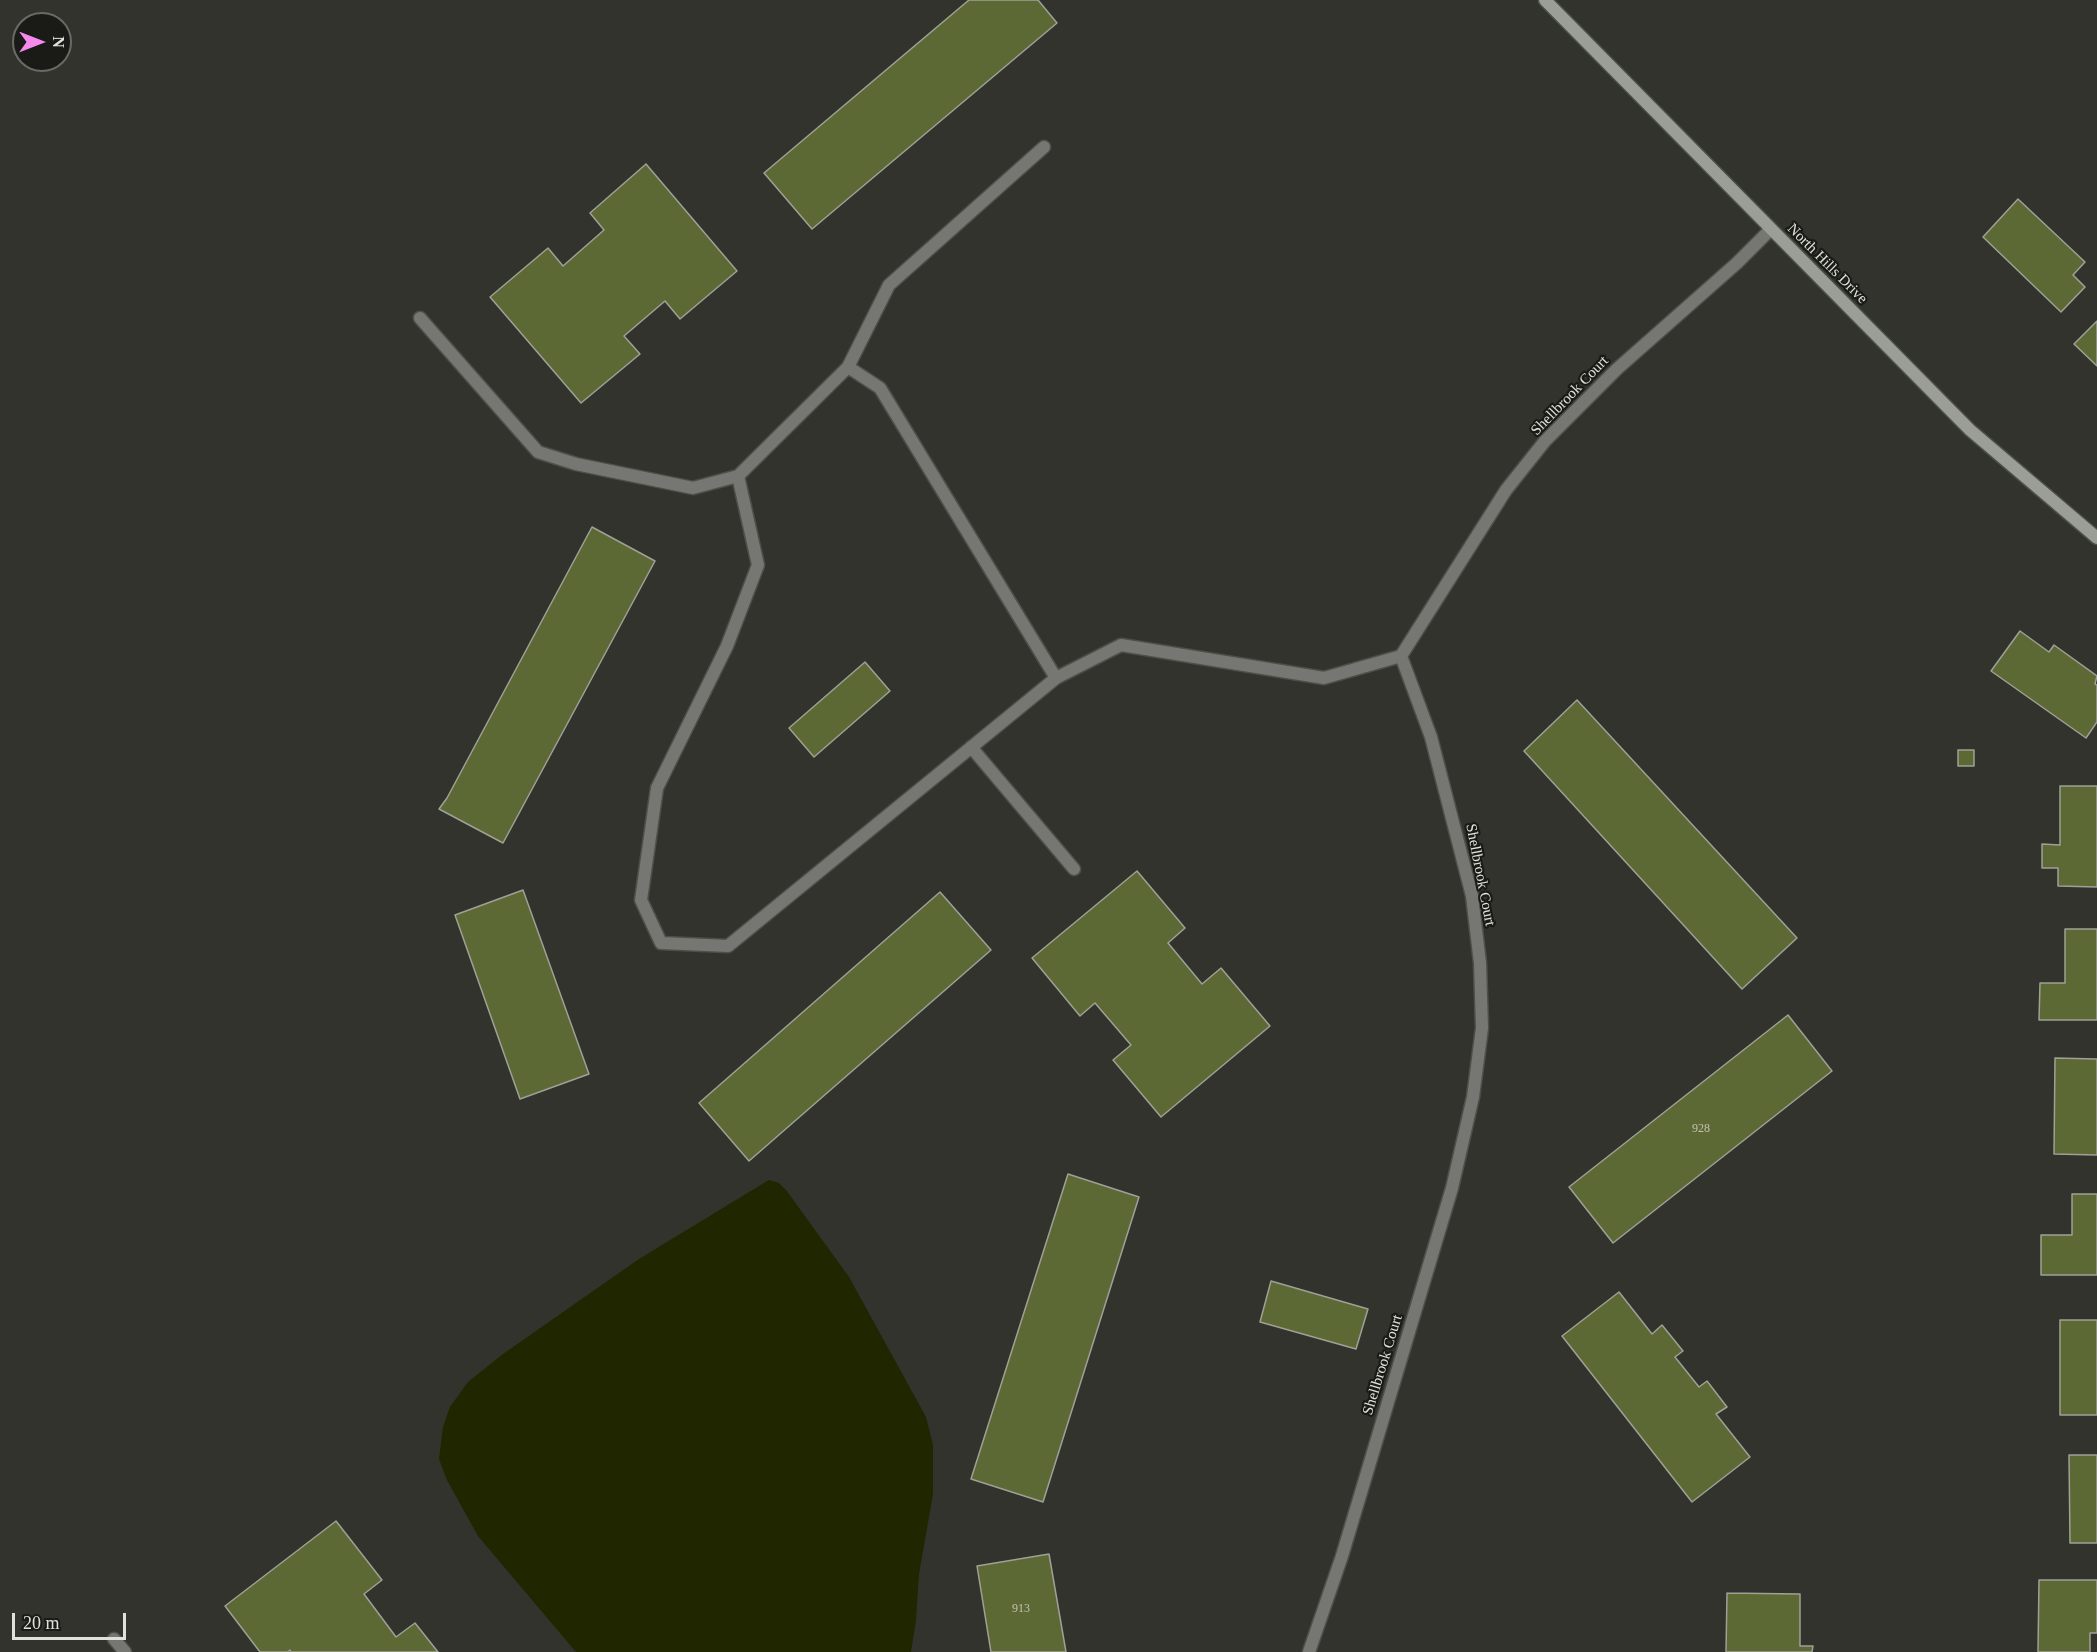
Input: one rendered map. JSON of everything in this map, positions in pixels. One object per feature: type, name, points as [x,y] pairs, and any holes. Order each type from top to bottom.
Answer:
[{"type":"main road","name":"North Hills Drive","points":[[1545,0],[1970,430],[2097,538]]},
{"type":"street","points":[[420,318],[537,452],[576,464],[693,488],[738,476],[848,367],[889,285],[1044,147]]},
{"type":"street","name":"Shellbrook Court","points":[[1309,1652],[1341,1556],[1452,1188],[1473,1097],[1482,1028],[1480,963],[1472,896],[1431,737],[1401,656],[1506,490],[1545,441],[1617,369],[1737,263],[1771,229]]},
{"type":"street","points":[[848,367],[880,388],[1056,678]]},
{"type":"street","points":[[738,476],[758,565],[727,646],[657,788],[641,900],[661,943],[728,946],[1056,678],[1121,645],[1324,678],[1401,656]]},
{"type":"street","points":[[971,747],[1074,869]]},
{"type":"street","points":[[114,1639],[125,1652]]},
{"type":"shaded area","points":[[769,1180],[779,1183],[786,1190],[849,1277],[926,1417],[933,1445],[933,1494],[919,1574],[911,1652],[576,1652],[478,1536],[447,1480],[439,1459],[443,1427],[450,1407],[468,1382],[503,1354],[639,1259]]},
{"type":"building","points":[[969,0],[1038,0],[1057,23],[812,229],[764,173]]},
{"type":"building","points":[[646,164],[737,271],[680,319],[665,301],[624,336],[640,354],[581,403],[490,297],[548,248],[563,266],[604,230],[590,213]]},
{"type":"building","points":[[2018,199],[2085,262],[2073,275],[2085,287],[2061,312],[1983,237]]},
{"type":"building","points":[[2097,321],[2097,366],[2074,344]]},
{"type":"building","points":[[592,527],[655,561],[503,843],[439,809]]},
{"type":"building","points":[[2020,631],[2049,652],[2054,645],[2097,676],[2095,684],[2097,685],[2097,722],[2086,738],[1991,671]]},
{"type":"building","points":[[865,662],[890,691],[814,757],[789,728]]},
{"type":"building","points":[[1577,700],[1797,938],[1742,989],[1524,751]]},
{"type":"building","points":[[1958,750],[1974,750],[1974,766],[1958,766]]},
{"type":"building","points":[[2060,786],[2097,786],[2097,887],[2058,886],[2058,868],[2042,868],[2042,844],[2060,845]]},
{"type":"building","points":[[1137,871],[1185,928],[1168,943],[1202,984],[1221,968],[1270,1026],[1161,1117],[1113,1060],[1131,1045],[1095,1003],[1080,1016],[1032,958]]},
{"type":"building","points":[[523,890],[589,1074],[520,1099],[455,915]]},
{"type":"building","points":[[940,892],[991,950],[749,1161],[699,1103]]},
{"type":"building","points":[[2065,929],[2097,929],[2097,1020],[2039,1020],[2040,983],[2065,983]]},
{"type":"building","points":[[1788,1015],[1832,1071],[1613,1243],[1569,1187]]},
{"type":"building","points":[[2055,1058],[2097,1059],[2097,1155],[2054,1154]]},
{"type":"building","points":[[1068,1174],[1139,1197],[1043,1502],[971,1479]]},
{"type":"building","points":[[2072,1194],[2097,1194],[2097,1275],[2041,1275],[2041,1235],[2072,1235]]},
{"type":"building","points":[[1271,1281],[1368,1309],[1356,1349],[1260,1322]]},
{"type":"building","points":[[1619,1292],[1652,1334],[1662,1325],[1683,1351],[1675,1357],[1699,1387],[1707,1381],[1727,1407],[1716,1414],[1750,1457],[1692,1502],[1562,1336]]},
{"type":"building","points":[[2060,1320],[2097,1320],[2097,1415],[2060,1415]]},
{"type":"building","points":[[2069,1455],[2097,1455],[2097,1543],[2070,1543]]},
{"type":"building","points":[[336,1521],[382,1580],[364,1594],[396,1637],[415,1623],[438,1652],[291,1652],[290,1650],[288,1652],[260,1652],[225,1606]]},
{"type":"building","points":[[1049,1554],[1066,1652],[991,1652],[977,1566]]},
{"type":"building","points":[[2039,1580],[2097,1580],[2097,1633],[2090,1633],[2090,1652],[2038,1652]]},
{"type":"building","points":[[1727,1593],[1800,1594],[1800,1646],[1813,1646],[1812,1652],[1726,1652]]}]
